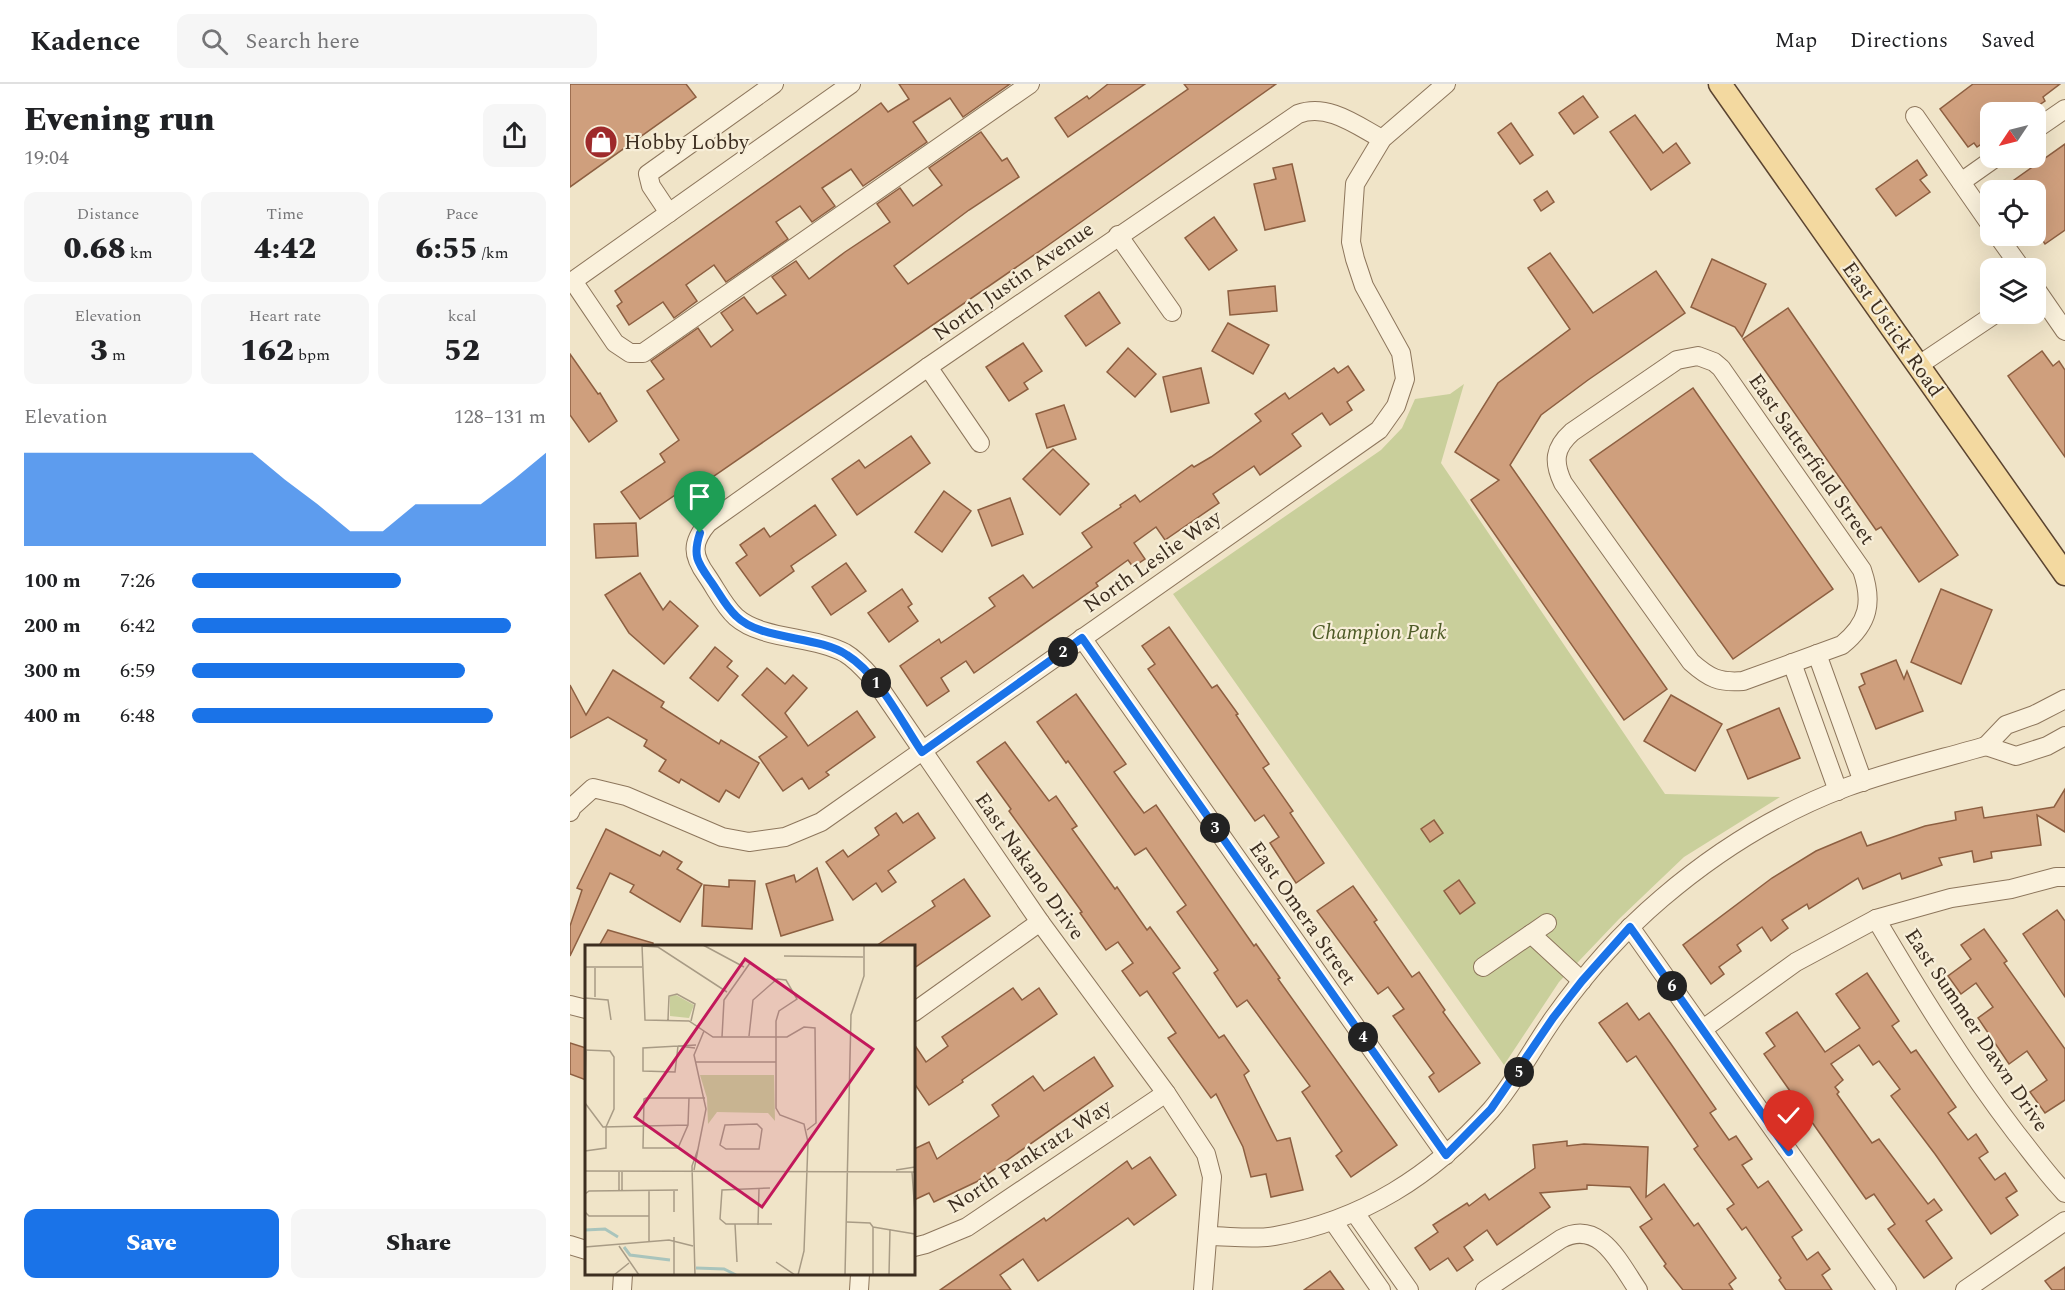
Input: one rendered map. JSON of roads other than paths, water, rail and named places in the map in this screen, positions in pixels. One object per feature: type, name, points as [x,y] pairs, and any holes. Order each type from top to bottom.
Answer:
[{"type":"main road","name":"East Ustick Road","points":[[1720,84],[2065,574]]},
{"type":"street","points":[[669,213],[651,186],[648,174],[774,84]]},
{"type":"street","points":[[851,84],[571,282],[615,343],[630,353],[643,353],[1030,84]]},
{"type":"street","name":"North Leslie Way","points":[[570,812],[572,807],[593,788],[626,796],[722,837],[749,842],[785,837],[821,822],[1379,430],[1396,406],[1405,379],[1401,353],[1364,285],[1357,266],[1351,242],[1355,184],[1382,139],[1446,84]]},
{"type":"street","points":[[2046,122],[2065,109]]},
{"type":"street","name":"North Justin Avenue","points":[[695,552],[700,533],[708,523],[1118,235],[1298,114],[1315,110],[1335,114],[1382,139]]},
{"type":"street","points":[[1915,116],[1980,210]]},
{"type":"street","points":[[1961,182],[1981,168]]},
{"type":"street","points":[[1118,235],[1172,312]]},
{"type":"street","points":[[2046,303],[2065,331]]},
{"type":"street","points":[[1919,365],[1980,324]]},
{"type":"street","name":"East Satterfield Street","points":[[1792,663],[1743,681],[1726,682],[1712,678],[1691,662],[1563,483],[1557,470],[1557,455],[1566,438],[1677,360],[1698,356],[1714,362],[1721,368],[1862,570],[1869,602],[1862,622],[1853,636],[1842,645],[1817,654]]},
{"type":"street","points":[[928,367],[980,443]]},
{"type":"street","name":"East Nakano Drive","points":[[695,552],[699,565],[736,617],[758,628],[829,647],[846,654],[875,681],[1040,922],[1166,1093],[1206,1154],[1212,1177],[1203,1290]]},
{"type":"street","name":"East Omera Street","points":[[1082,638],[1446,1155]]},
{"type":"street","points":[[1838,791],[1792,663],[1817,654],[1863,782]]},
{"type":"street","points":[[1208,1236],[1273,1237],[1334,1221],[1355,1213],[1402,1188],[1446,1155],[1491,1109],[1553,1018],[1630,927],[1663,897],[1734,844],[1786,814],[1838,791],[1986,746],[2006,725],[2034,715],[2065,699]]},
{"type":"street","points":[[1986,746],[2016,756],[2047,746],[2065,736]]},
{"type":"street","points":[[1703,1029],[1796,962],[1876,919],[1951,898],[2011,889],[2056,877],[2065,877]]},
{"type":"street","name":"East Summer Dawn Drive","points":[[1876,919],[1924,1000],[1996,1107],[2053,1181],[2065,1192]]},
{"type":"street","points":[[915,1011],[1040,922]]},
{"type":"street","points":[[1483,967],[1547,923]]},
{"type":"street","points":[[1630,927],[1887,1290]]},
{"type":"street","points":[[1531,934],[1582,981]]},
{"type":"street","points":[[570,1005],[585,1009]]},
{"type":"street","name":"North Pankratz Way","points":[[915,1247],[967,1227],[1166,1093]]},
{"type":"street","points":[[1355,1213],[1409,1290]]},
{"type":"street","points":[[1334,1221],[1381,1290]]},
{"type":"street","points":[[1965,1290],[2065,1221]]},
{"type":"street","points":[[1485,1290],[1561,1239],[1575,1233],[1585,1233],[1602,1241],[1638,1290]]},
{"type":"street","points":[[570,1245],[585,1250]]},
{"type":"street","points":[[622,1290],[623,1275]]},
{"type":"street","points":[[859,1290],[860,1275]]},
{"type":"place","name":"Hobby Lobby","points":[[601,142]]},
{"type":"park label","name":"Champion Park","points":[[1379,632]]}]
